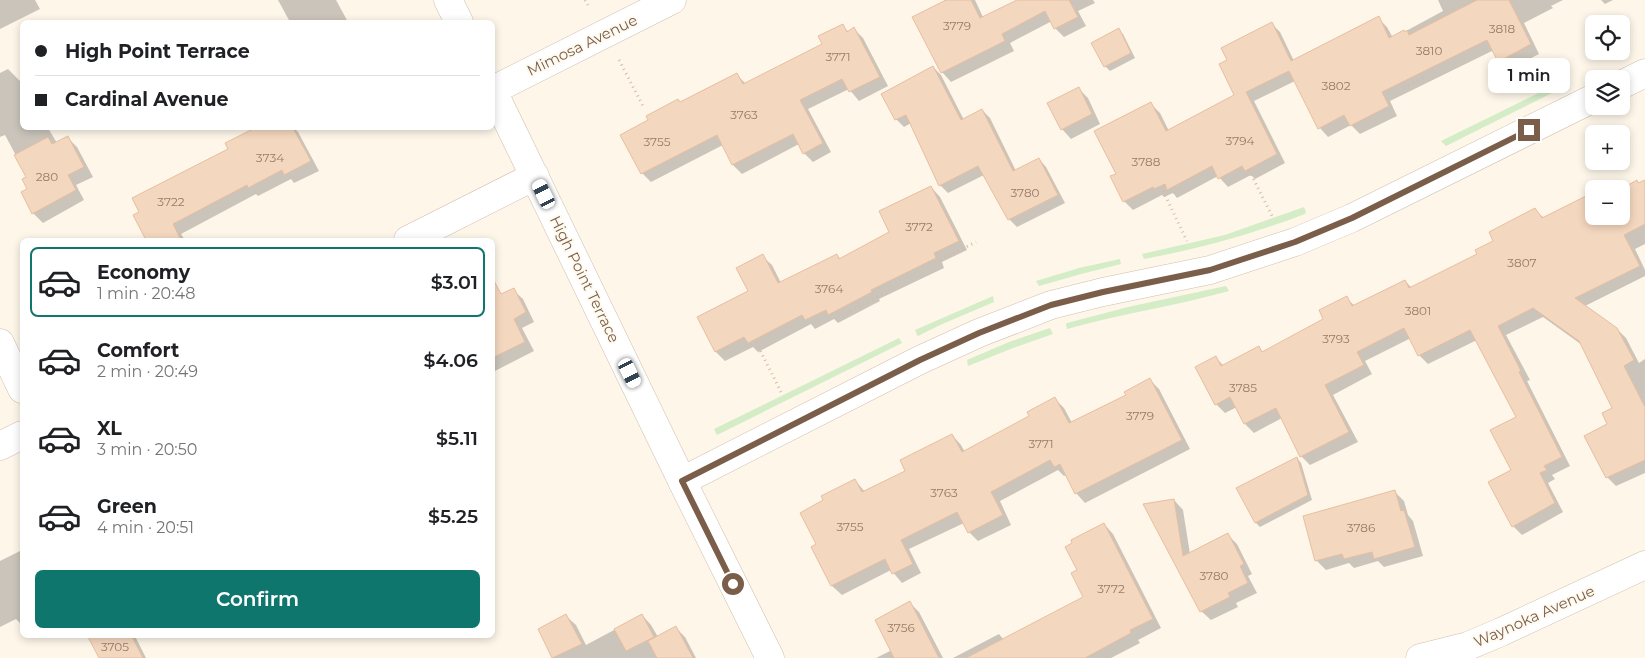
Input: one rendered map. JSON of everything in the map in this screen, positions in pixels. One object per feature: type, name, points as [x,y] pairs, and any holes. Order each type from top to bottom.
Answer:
[{"type":"street","points":[[448,0],[458,20]]},
{"type":"street","name":"Mimosa Avenue","points":[[495,88],[672,0]]},
{"type":"street","points":[[1630,80],[1645,73]]},
{"type":"street","name":"High Point Terrace","points":[[495,93],[682,481],[770,658]]},
{"type":"street","points":[[682,481],[920,360],[979,333],[1051,305],[1103,292],[1210,270],[1302,239],[1360,214],[1585,102]]},
{"type":"street","points":[[412,238],[535,176]]},
{"type":"street","points":[[0,343],[20,385]]},
{"type":"street","points":[[0,446],[20,436]]},
{"type":"street","name":"Waynoka Avenue","points":[[1420,658],[1468,646],[1645,565]]},
{"type":"path","points":[[585,0],[588,5]]},
{"type":"path","points":[[619,60],[644,108]]},
{"type":"path","points":[[1404,88],[1424,78]]},
{"type":"path","points":[[1249,170],[1272,216]]},
{"type":"path","points":[[1163,191],[1187,241]]},
{"type":"path","points":[[940,260],[976,242]]},
{"type":"path","points":[[850,311],[886,292]]},
{"type":"path","points":[[756,342],[781,392]]},
{"type":"green space","points":[[1565,80],[1566,86],[1446,146],[1441,141]]},
{"type":"green space","points":[[1304,207],[1305,214],[1225,240],[1185,251],[1144,259],[1142,254],[1225,235]]},
{"type":"green space","points":[[1120,259],[1121,264],[1039,286],[1036,281],[1079,268]]},
{"type":"green space","points":[[1226,286],[1229,291],[1067,329],[1067,323],[1128,307]]},
{"type":"green space","points":[[993,296],[994,302],[917,335],[915,330]]},
{"type":"green space","points":[[1050,328],[1053,334],[968,366],[967,360],[1009,342]]},
{"type":"green space","points":[[899,338],[902,343],[717,435],[714,429]]},
{"type":"building","points":[[946,0],[971,0],[980,18],[1017,0],[1069,0],[1078,17],[1054,29],[1045,11],[1002,34],[1005,41],[941,73],[912,17]]},
{"type":"building","points":[[1477,0],[1509,0],[1531,44],[1498,62],[1487,40],[1382,92],[1389,106],[1350,126],[1344,115],[1318,129],[1289,71],[1246,92],[1277,154],[1245,171],[1242,166],[1218,179],[1212,166],[1167,190],[1165,184],[1154,189],[1153,187],[1123,202],[1110,176],[1116,174],[1094,131],[1151,102],[1166,131],[1234,95],[1219,64],[1227,60],[1221,48],[1272,22],[1291,61],[1379,16],[1389,38],[1404,30],[1405,32],[1407,30],[1409,35]]},
{"type":"building","points":[[843,24],[847,32],[854,27],[880,77],[849,92],[842,79],[800,100],[823,143],[803,154],[793,134],[732,165],[717,135],[641,174],[620,135],[648,120],[646,116],[678,99],[680,102],[737,73],[743,84],[822,44],[818,36]]},
{"type":"building","points":[[1119,28],[1131,53],[1104,67],[1091,43]]},
{"type":"building","points":[[933,66],[961,120],[982,109],[1013,171],[1039,158],[1058,195],[1008,220],[978,166],[939,186],[906,115],[895,120],[881,94]]},
{"type":"building","points":[[1079,87],[1092,114],[1061,130],[1047,103]]},
{"type":"building","points":[[251,130],[294,130],[311,161],[284,175],[282,170],[248,188],[247,185],[173,224],[180,238],[145,238],[133,215],[139,212],[132,198],[228,149],[225,143]]},
{"type":"building","points":[[68,136],[84,167],[68,175],[76,190],[32,214],[21,192],[27,189],[22,179],[26,177],[14,155],[48,137],[52,144]]},
{"type":"building","points":[[1637,180],[1638,183],[1645,180],[1645,224],[1624,235],[1640,266],[1575,298],[1617,328],[1634,360],[1624,366],[1645,407],[1645,460],[1606,478],[1584,436],[1607,424],[1602,413],[1612,408],[1579,341],[1533,308],[1498,326],[1562,457],[1544,466],[1547,470],[1540,473],[1555,503],[1512,527],[1488,482],[1511,470],[1490,430],[1516,417],[1470,330],[1418,356],[1404,328],[1357,352],[1364,365],[1325,385],[1349,432],[1300,457],[1276,408],[1244,424],[1230,397],[1215,405],[1195,367],[1216,356],[1221,366],[1259,346],[1262,352],[1323,319],[1319,310],[1347,296],[1352,306],[1405,280],[1409,288],[1477,254],[1475,250],[1493,241],[1489,232],[1535,208],[1542,218],[1585,196],[1585,225],[1630,225],[1630,184]]},
{"type":"building","points":[[931,186],[959,241],[934,253],[936,258],[871,290],[872,292],[828,315],[826,310],[805,320],[802,315],[748,343],[744,337],[715,352],[697,317],[748,291],[736,268],[763,254],[778,283],[837,254],[839,259],[889,232],[879,211]]},
{"type":"building","points":[[495,283],[501,294],[514,288],[526,312],[514,319],[525,342],[495,357]]},
{"type":"building","points":[[1150,378],[1182,440],[1075,494],[1060,464],[1054,467],[1050,460],[991,492],[1003,515],[968,533],[957,512],[901,540],[913,564],[892,574],[885,559],[831,586],[811,547],[816,544],[800,513],[823,500],[821,496],[855,479],[862,492],[905,471],[900,460],[952,434],[962,452],[1029,416],[1027,412],[1055,397],[1069,423],[1126,395],[1124,392]]},
{"type":"building","points":[[1297,457],[1308,495],[1255,523],[1236,488]]},
{"type":"building","points":[[1395,490],[1401,511],[1404,510],[1415,547],[1374,559],[1372,552],[1344,559],[1342,554],[1315,561],[1303,516]]},
{"type":"building","points":[[1174,499],[1183,556],[1228,533],[1244,564],[1240,566],[1248,583],[1228,593],[1230,597],[1200,612],[1143,504]]},
{"type":"building","points":[[1104,523],[1153,619],[1130,630],[1131,633],[1085,658],[966,658],[1083,597],[1071,573],[1077,570],[1065,547],[1072,543],[1071,540]]},
{"type":"building","points":[[910,601],[939,658],[894,658],[875,620]]},
{"type":"building","points":[[566,614],[582,644],[552,658],[538,629]]},
{"type":"building","points":[[642,614],[654,637],[626,651],[614,629]]},
{"type":"building","points":[[676,626],[693,658],[657,658],[648,641]]},
{"type":"building","points":[[89,638],[133,638],[143,658],[99,658]]},
{"type":"route","points":[[733,584],[682,481],[920,360],[1012,319],[1077,298],[1229,265],[1295,242],[1352,218],[1529,130]]}]
